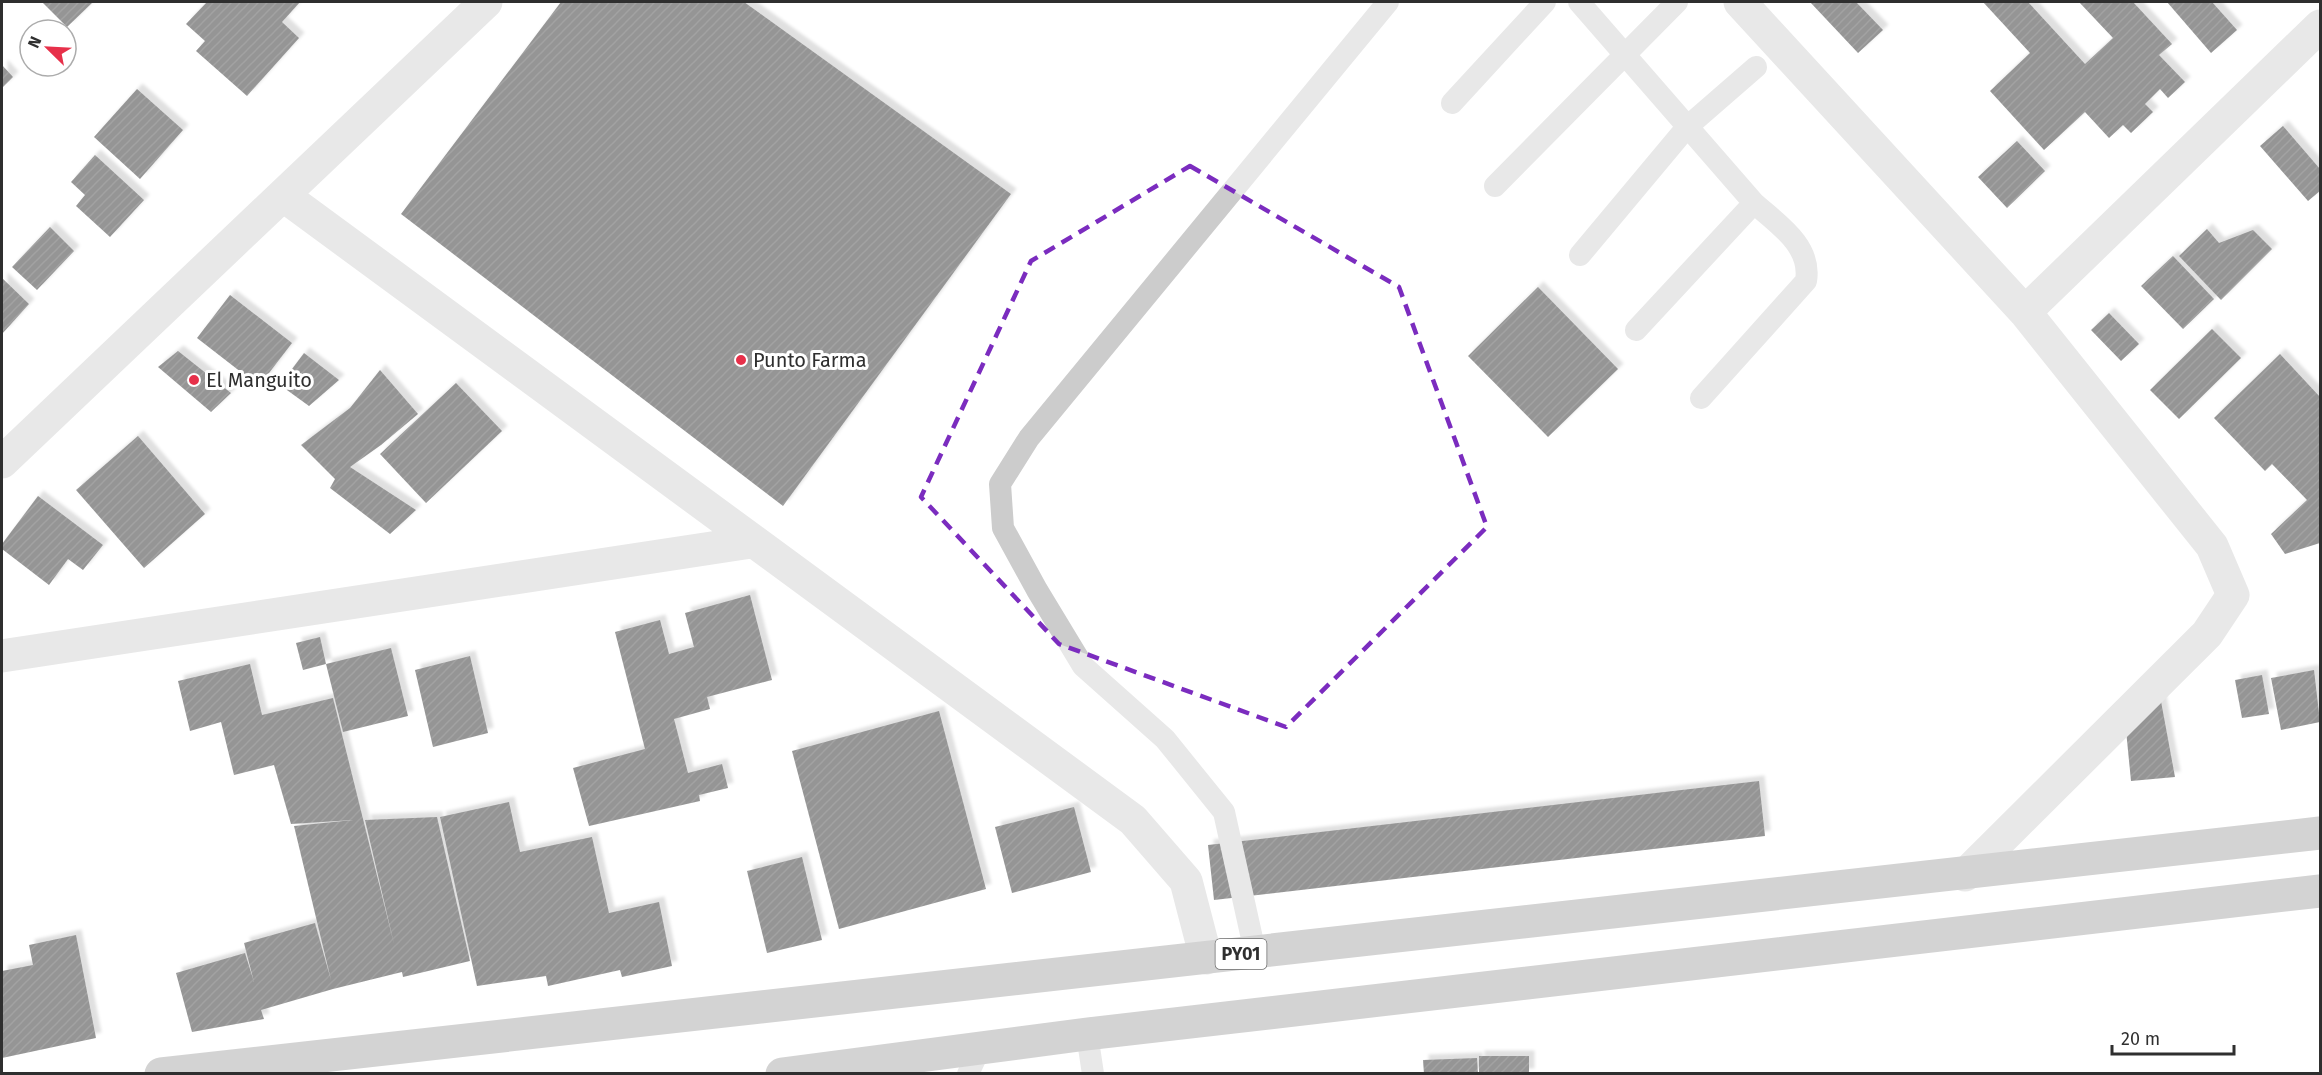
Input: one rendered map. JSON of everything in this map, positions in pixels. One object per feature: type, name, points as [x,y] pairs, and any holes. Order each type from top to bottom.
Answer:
[{"type":"highway","name":"PY01","points":[[161,1074],[1965,875],[2320,833]]},
{"type":"highway","points":[[782,1074],[974,1061],[1087,1034],[2320,891]]},
{"type":"street","points":[[2,462],[486,2]]},
{"type":"street","points":[[1740,2],[2025,312],[2212,546],[2233,595],[2207,634],[1965,875]]},
{"type":"street","points":[[2025,312],[2320,26]]},
{"type":"street","points":[[284,196],[751,542],[1133,820],[1186,881],[1206,958]]},
{"type":"street","points":[[2,657],[751,542]]},
{"type":"lane","points":[[1254,952],[1224,812],[1165,739],[1083,666],[1037,591],[1003,528],[1000,484],[1037,429],[1388,2]]},
{"type":"lane","points":[[1452,103],[1545,2]]},
{"type":"lane","points":[[1579,2],[1754,203],[1803,251],[1808,268],[1806,281],[1701,398]]},
{"type":"lane","points":[[1495,186],[1623,53],[1677,2]]},
{"type":"lane","points":[[1580,255],[1687,127],[1756,67]]},
{"type":"lane","points":[[1636,330],[1754,203]]},
{"type":"lane","points":[[1087,1034],[1093,1074]]},
{"type":"highlighted area","points":[[1190,166],[1399,287],[1487,527],[1286,727],[1059,644],[921,497],[1031,261]]},
{"type":"building","points":[[42,2],[93,2],[76,18],[58,18]]},
{"type":"building","points":[[207,2],[300,2],[282,22],[299,38],[247,96],[196,51],[205,41],[186,24]]},
{"type":"building","name":"Punto Farma","points":[[561,2],[744,2],[1011,194],[783,506],[401,214]]},
{"type":"building","points":[[1810,2],[1856,2],[1883,30],[1858,53]]},
{"type":"building","points":[[1983,2],[2028,2],[2085,64],[2113,38],[2079,2],[2133,2],[2172,44],[2159,55],[2185,82],[2168,98],[2160,89],[2145,104],[2153,112],[2131,133],[2123,125],[2109,138],[2085,112],[2044,150],[1990,91],[2030,53]]},
{"type":"building","points":[[2167,2],[2212,2],[2237,30],[2211,53]]},
{"type":"building","points":[[2,65],[13,77],[2,88]]},
{"type":"building","points":[[137,89],[183,130],[140,179],[94,137]]},
{"type":"building","points":[[2283,126],[2320,169],[2320,191],[2308,201],[2260,146]]},
{"type":"building","points":[[2017,141],[2045,171],[2007,208],[1978,177]]},
{"type":"building","points":[[95,155],[144,200],[110,237],[76,206],[85,195],[71,182]]},
{"type":"building","points":[[50,227],[74,251],[37,290],[12,267]]},
{"type":"building","points":[[2207,229],[2219,243],[2253,230],[2272,249],[2221,300],[2179,256]]},
{"type":"building","points":[[2173,256],[2214,299],[2183,329],[2141,286]]},
{"type":"building","points":[[2,278],[29,304],[2,334]]},
{"type":"building","points":[[1538,287],[1618,369],[1548,437],[1468,356]]},
{"type":"building","points":[[230,295],[292,343],[259,386],[197,338]]},
{"type":"building","points":[[2109,313],[2139,344],[2121,361],[2091,330]]},
{"type":"building","points":[[2212,329],[2241,358],[2179,419],[2150,390]]},
{"type":"building","name":"El Manguito","points":[[178,351],[231,393],[211,412],[158,367]]},
{"type":"building","points":[[304,353],[339,380],[309,406],[280,385]]},
{"type":"building","points":[[2280,354],[2320,397],[2320,543],[2285,554],[2271,534],[2307,500],[2272,464],[2265,471],[2214,418]]},
{"type":"building","points":[[380,370],[418,414],[350,467],[416,510],[390,534],[330,488],[335,479],[301,445],[350,408]]},
{"type":"building","points":[[456,383],[502,431],[426,503],[380,454]]},
{"type":"building","points":[[138,436],[205,514],[144,568],[76,490]]},
{"type":"building","points":[[38,496],[103,545],[83,570],[68,559],[49,585],[2,549],[2,544]]},
{"type":"building","points":[[750,595],[772,680],[707,697],[710,709],[674,719],[688,773],[722,764],[728,788],[699,795],[700,801],[589,826],[573,768],[645,749],[615,632],[660,620],[669,654],[694,647],[685,613]]},
{"type":"building","points":[[320,637],[326,664],[303,670],[296,643]]},
{"type":"building","points":[[391,648],[408,716],[343,732],[326,664]]},
{"type":"building","points":[[470,656],[488,733],[433,747],[415,670]]},
{"type":"building","points":[[250,664],[262,715],[333,698],[394,944],[365,820],[437,817],[470,961],[403,977],[402,972],[333,989],[261,1010],[264,1019],[192,1032],[176,973],[245,953],[254,982],[244,943],[315,923],[331,980],[294,826],[353,820],[291,824],[274,765],[234,775],[221,722],[190,731],[178,681]]},
{"type":"building","points":[[2314,670],[2320,722],[2281,730],[2271,678]]},
{"type":"building","points":[[2262,675],[2269,714],[2242,718],[2235,680]]},
{"type":"building","points":[[2158,685],[2175,777],[2131,781],[2125,720]]},
{"type":"building","points":[[939,711],[986,889],[839,929],[792,751]]},
{"type":"building","points":[[1759,781],[1765,836],[1214,900],[1208,845]]},
{"type":"building","points":[[509,802],[520,852],[592,837],[609,913],[659,902],[672,966],[622,977],[620,970],[548,986],[546,976],[477,986],[440,817]]},
{"type":"building","points":[[1074,807],[1091,872],[1012,893],[995,827]]},
{"type":"building","points":[[802,857],[822,940],[767,953],[747,871]]},
{"type":"building","points":[[76,935],[96,1038],[2,1058],[2,971],[33,965],[29,945]]},
{"type":"building","points":[[1479,1056],[1529,1056],[1529,1074],[1479,1074]]},
{"type":"building","points":[[1477,1058],[1478,1074],[1424,1074],[1423,1060]]},
{"type":"place","name":"Punto Farma","points":[[741,360]]},
{"type":"place","name":"El Manguito","points":[[194,380]]}]
